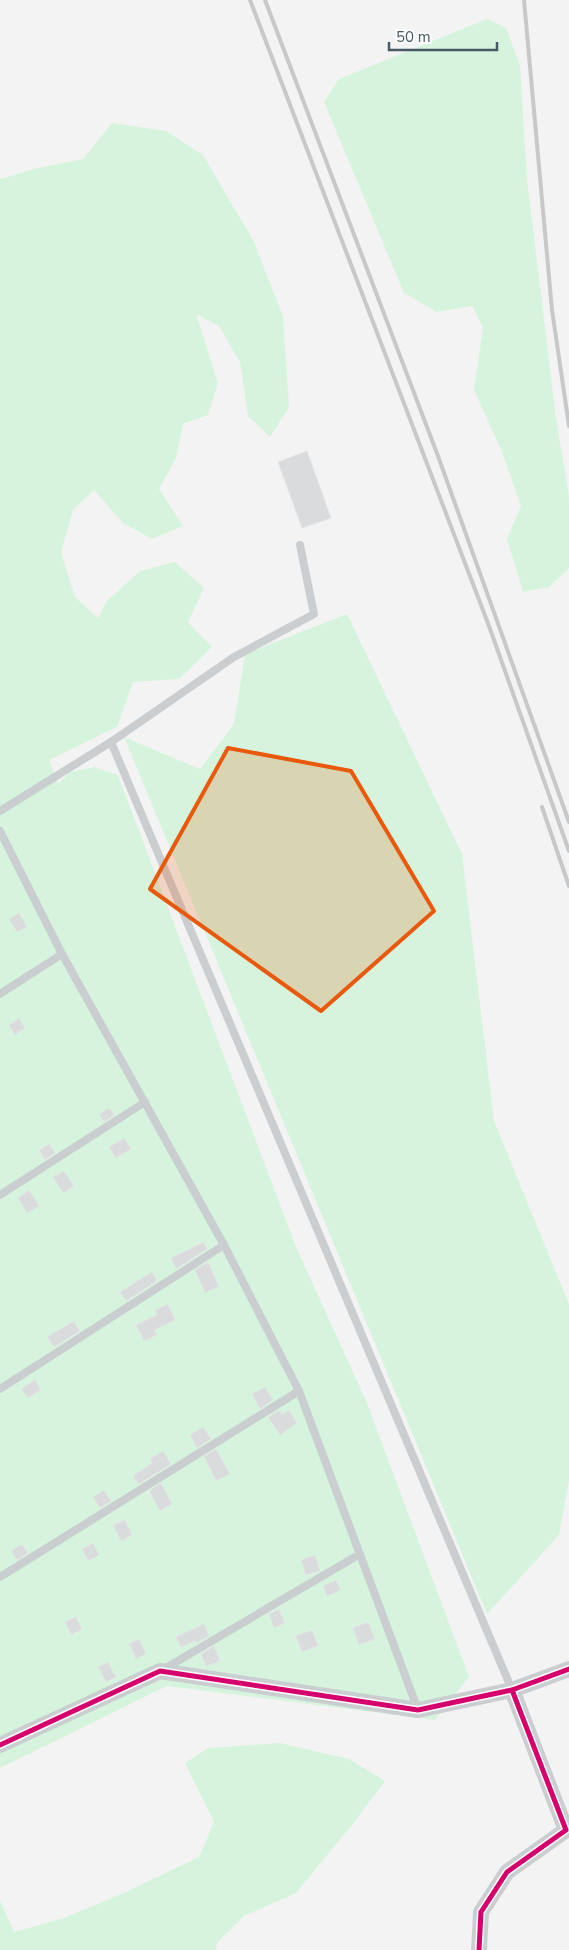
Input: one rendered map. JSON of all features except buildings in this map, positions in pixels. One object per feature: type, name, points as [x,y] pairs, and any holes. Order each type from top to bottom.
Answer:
[{"type":"street","points":[[0,1745],[160,1671],[418,1710],[512,1690],[569,1669]]},
{"type":"street","points":[[479,1950],[481,1912],[507,1872],[568,1833],[512,1690]]},
{"type":"lane","points":[[0,811],[111,742],[234,657],[314,614],[300,545]]},
{"type":"lane","points":[[111,742],[512,1690]]},
{"type":"lane","points":[[0,831],[62,954],[224,1245],[299,1391],[418,1710]]},
{"type":"lane","points":[[0,994],[62,954]]},
{"type":"lane","points":[[0,1195],[145,1102]]},
{"type":"lane","points":[[0,1389],[224,1245]]},
{"type":"lane","points":[[0,1577],[299,1391]]},
{"type":"lane","points":[[160,1671],[360,1554]]},
{"type":"highlighted area","points":[[228,748],[351,771],[434,911],[321,1011],[150,889]]},
{"type":"green space","points":[[487,19],[506,28],[520,65],[527,179],[556,418],[569,497],[569,568],[549,587],[523,592],[507,539],[521,506],[502,452],[474,390],[483,328],[472,306],[437,312],[404,293],[324,102],[339,79]]},
{"type":"green space","points":[[112,123],[166,131],[203,155],[253,240],[283,316],[289,407],[270,437],[248,416],[240,362],[219,326],[196,314],[218,383],[208,415],[183,424],[176,458],[159,489],[183,526],[152,539],[123,523],[94,490],[73,510],[61,552],[75,597],[98,618],[106,602],[140,571],[175,562],[204,588],[188,622],[212,647],[179,679],[133,682],[117,727],[49,760],[58,784],[70,772],[94,767],[118,775],[296,1247],[367,1403],[469,1677],[435,1720],[167,1686],[0,1768],[0,179],[38,168],[83,159]]},
{"type":"green space","points":[[347,614],[462,854],[494,1121],[569,1304],[569,1480],[559,1535],[487,1614],[124,737],[200,769],[234,724],[245,654]]},
{"type":"green space","points":[[280,1743],[349,1759],[385,1781],[296,1893],[244,1916],[217,1943],[216,1950],[0,1950],[0,1900],[14,1932],[64,1918],[126,1892],[199,1857],[214,1822],[185,1763],[208,1748]]},
{"type":"railway","points":[[250,0],[489,626],[569,851]]},
{"type":"railway","points":[[265,0],[438,456],[569,822]]},
{"type":"railway","points":[[524,0],[552,310],[569,426]]},
{"type":"railway","points":[[542,807],[569,886]]},
{"type":"cycle path","points":[[0,1745],[160,1671],[418,1710],[512,1690],[569,1669]]},
{"type":"cycle path","points":[[479,1950],[481,1912],[507,1872],[566,1830],[512,1690]]}]
